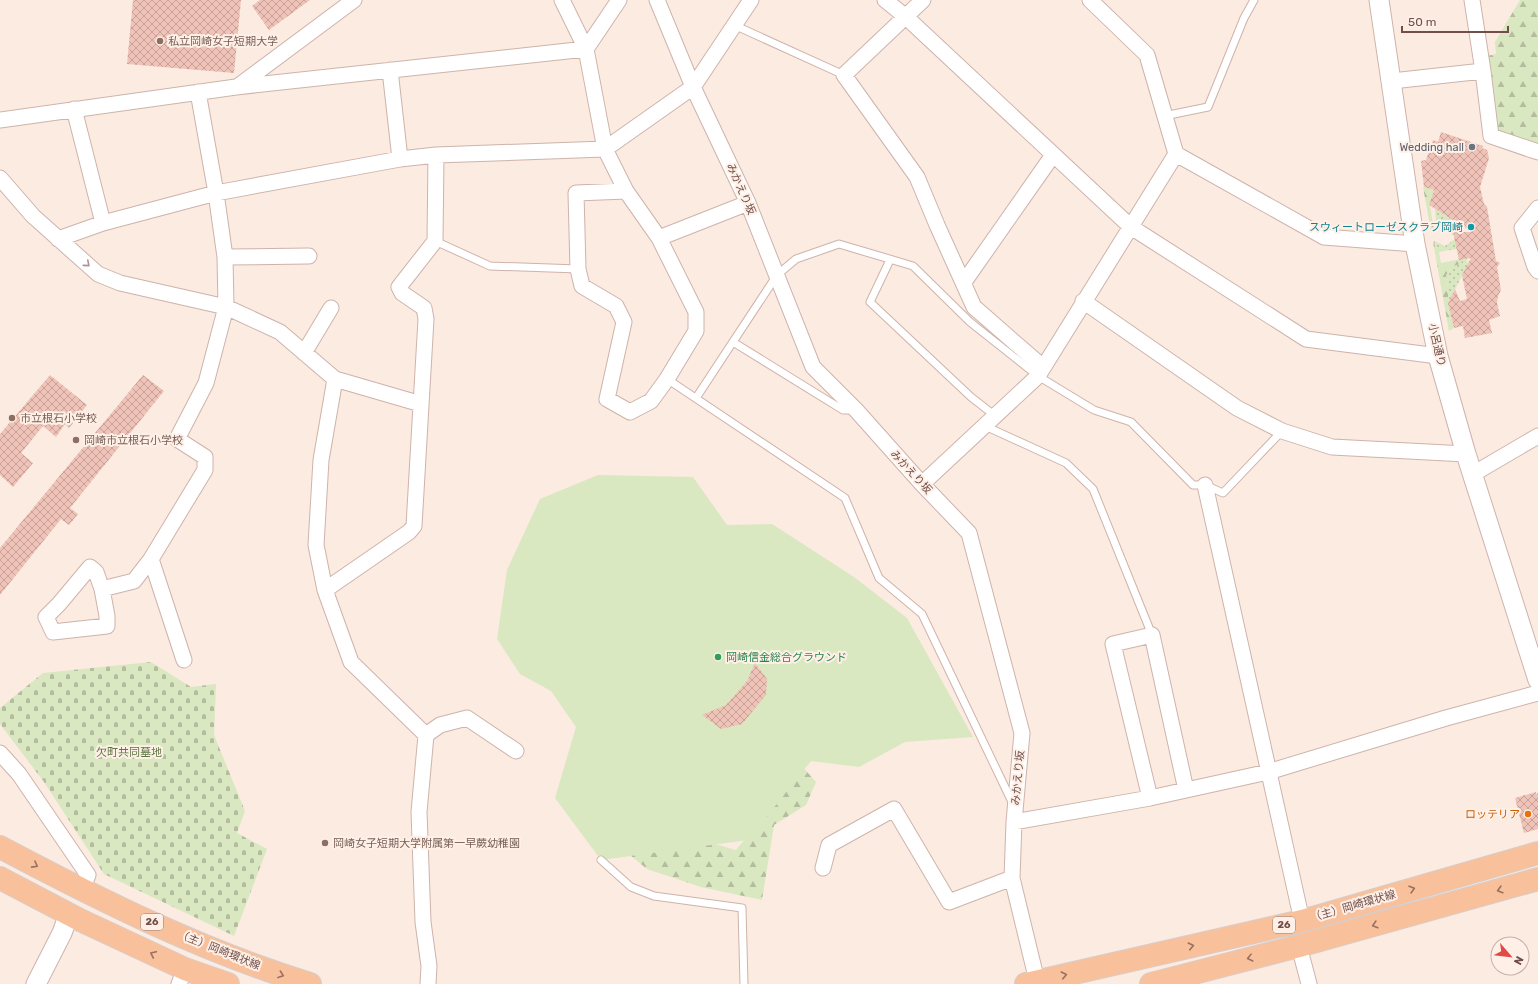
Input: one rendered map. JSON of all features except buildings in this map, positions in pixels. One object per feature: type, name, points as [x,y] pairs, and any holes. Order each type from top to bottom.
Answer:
[{"type":"main road","name":"（主）岡崎環状線","points":[[0,847],[82,890],[221,953],[310,984]]},
{"type":"main road","name":"（主）岡崎環状線","points":[[1033,983],[1302,921],[1538,853]]},
{"type":"main road","name":"26","points":[[1151,984],[1299,946],[1538,879]]},
{"type":"main road","points":[[1,881],[69,914],[182,976],[228,984]]},
{"type":"street","points":[[236,87],[354,0]]},
{"type":"street","points":[[562,0],[586,49],[605,149],[626,191],[659,238],[696,312],[696,331],[667,379],[651,401],[630,412],[607,399],[624,322],[616,306],[582,286],[578,269],[576,193],[626,191]]},
{"type":"street","points":[[0,120],[236,87],[586,49],[619,0]]},
{"type":"street","name":"みかえり坂","points":[[657,0],[693,87],[748,203],[813,367],[856,410],[922,484],[969,532],[1022,733],[1015,816],[1012,878],[1033,983]]},
{"type":"street","points":[[58,238],[103,223],[216,193],[400,159],[436,155],[605,149],[693,87],[751,0]]},
{"type":"street","points":[[885,0],[906,17],[1131,227],[1306,339],[1438,356]]},
{"type":"street","points":[[923,0],[844,75],[917,177],[974,307],[1037,362],[1038,376]]},
{"type":"street","points":[[1090,0],[1146,55],[1176,154],[1324,237],[1415,244]]},
{"type":"street","name":"小呂通り","points":[[1379,0],[1415,244],[1438,356],[1466,454],[1538,680]]},
{"type":"street","points":[[1472,0],[1491,136],[1538,152]]},
{"type":"street","points":[[390,70],[400,159]]},
{"type":"street","points":[[1392,81],[1483,71]]},
{"type":"street","points":[[102,589],[134,581],[150,559],[205,470],[206,457],[177,439],[206,383],[226,307],[225,257],[216,193],[198,92]]},
{"type":"street","points":[[74,109],[103,223]]},
{"type":"street","points":[[922,484],[1038,376],[1176,154]]},
{"type":"street","points":[[325,590],[409,532],[414,526],[426,319],[424,308],[402,293],[399,286],[435,241],[436,155]]},
{"type":"street","points":[[964,282],[1053,155]]},
{"type":"street","points":[[0,178],[33,216],[98,274],[120,283],[226,307],[280,332],[335,379],[421,404]]},
{"type":"street","points":[[659,238],[748,203]]},
{"type":"street","points":[[1538,208],[1522,228],[1535,267],[1538,271]]},
{"type":"street","points":[[225,257],[309,256]]},
{"type":"street","points":[[1083,302],[1237,408],[1282,431],[1332,447],[1466,454]]},
{"type":"street","points":[[304,353],[331,308]]},
{"type":"street","points":[[335,379],[321,460],[316,545],[325,590],[351,662],[426,735]]},
{"type":"street","points":[[1473,474],[1538,436]]},
{"type":"street","points":[[1206,485],[1302,921]]},
{"type":"street","points":[[150,559],[184,660]]},
{"type":"street","points":[[90,567],[96,572],[102,589],[107,616],[107,626],[53,632],[46,618],[90,567]]},
{"type":"street","points":[[1150,798],[1113,644],[1152,635],[1186,790]]},
{"type":"street","points":[[1015,816],[1150,798],[1268,772],[1446,718],[1538,693]]},
{"type":"street","points":[[428,984],[429,966],[423,922],[419,812],[426,735],[440,725],[467,718],[516,751]]},
{"type":"street","points":[[0,753],[19,774],[88,875],[82,890]]},
{"type":"street","points":[[823,868],[828,845],[894,809],[949,902],[1012,878]]},
{"type":"street","points":[[36,984],[69,914]]},
{"type":"street","points":[[1299,946],[1309,984]]},
{"type":"lane","points":[[1164,116],[1208,107],[1244,18],[1254,0]]},
{"type":"lane","points":[[734,25],[844,75]]},
{"type":"lane","points":[[435,241],[490,266],[578,269]]},
{"type":"lane","points":[[696,398],[777,275],[796,259],[839,244],[913,266],[970,322],[1038,376],[1094,410],[1131,422],[1192,485],[1206,485],[1223,493],[1282,431]]},
{"type":"lane","points":[[890,260],[870,302],[971,397],[989,420],[1066,463],[1093,489],[1152,635]]},
{"type":"lane","points":[[733,342],[843,410],[856,410]]},
{"type":"lane","points":[[667,379],[845,498],[880,578],[922,614],[1015,816]]},
{"type":"lane","points":[[601,860],[631,887],[654,896],[742,908],[744,984]]},
{"type":"green space","points":[[1520,0],[1538,0],[1538,144],[1495,129],[1487,56],[1496,54],[1495,42]]},
{"type":"green space","points":[[1423,187],[1434,190],[1429,205],[1434,230],[1433,233],[1431,232]]},
{"type":"green space","points":[[1435,209],[1451,219],[1454,235],[1445,229],[1439,230],[1436,222]]},
{"type":"green space","points":[[1455,239],[1457,249],[1450,250],[1435,247],[1434,241],[1445,246]]},
{"type":"green space","points":[[1434,241],[1435,247],[1450,250],[1439,252],[1441,263],[1465,257],[1460,264],[1454,266],[1446,275],[1448,303],[1451,305],[1449,306],[1454,328],[1449,331],[1433,242]]},
{"type":"green space","points":[[1465,254],[1468,264],[1448,303],[1446,275],[1454,266],[1460,264]]},
{"type":"green space","name":"岡崎信金総合グラウンド","points":[[598,475],[693,477],[727,525],[772,524],[854,577],[907,618],[973,737],[905,742],[859,767],[811,761],[748,840],[601,860],[555,798],[576,727],[551,691],[520,674],[497,639],[507,570],[540,499]]},
{"type":"green space","name":"欠町共同墓地","points":[[151,662],[191,687],[216,684],[214,735],[245,811],[237,833],[267,849],[234,936],[104,874],[44,782],[0,724],[0,708],[43,673]]},
{"type":"green space","points":[[800,764],[816,782],[806,805],[774,825],[762,900],[701,887],[647,869],[619,846],[708,842],[736,850],[757,825]]},
{"type":"place","name":"私立岡崎女子短期大学","points":[[160,41]]},
{"type":"place","name":"Wedding hall","points":[[1472,147]]},
{"type":"place","name":"スウィートローゼスクラブ岡崎","points":[[1471,227]]},
{"type":"place","name":"市立根石小学校","points":[[12,418]]},
{"type":"place","name":"岡崎市立根石小学校","points":[[76,440]]},
{"type":"place","name":"岡崎信金総合グラウンド","points":[[718,657]]},
{"type":"place","name":"ロッテリア","points":[[1528,814]]},
{"type":"place","name":"岡崎女子短期大学附属第一早蕨幼稚園","points":[[325,843]]}]
